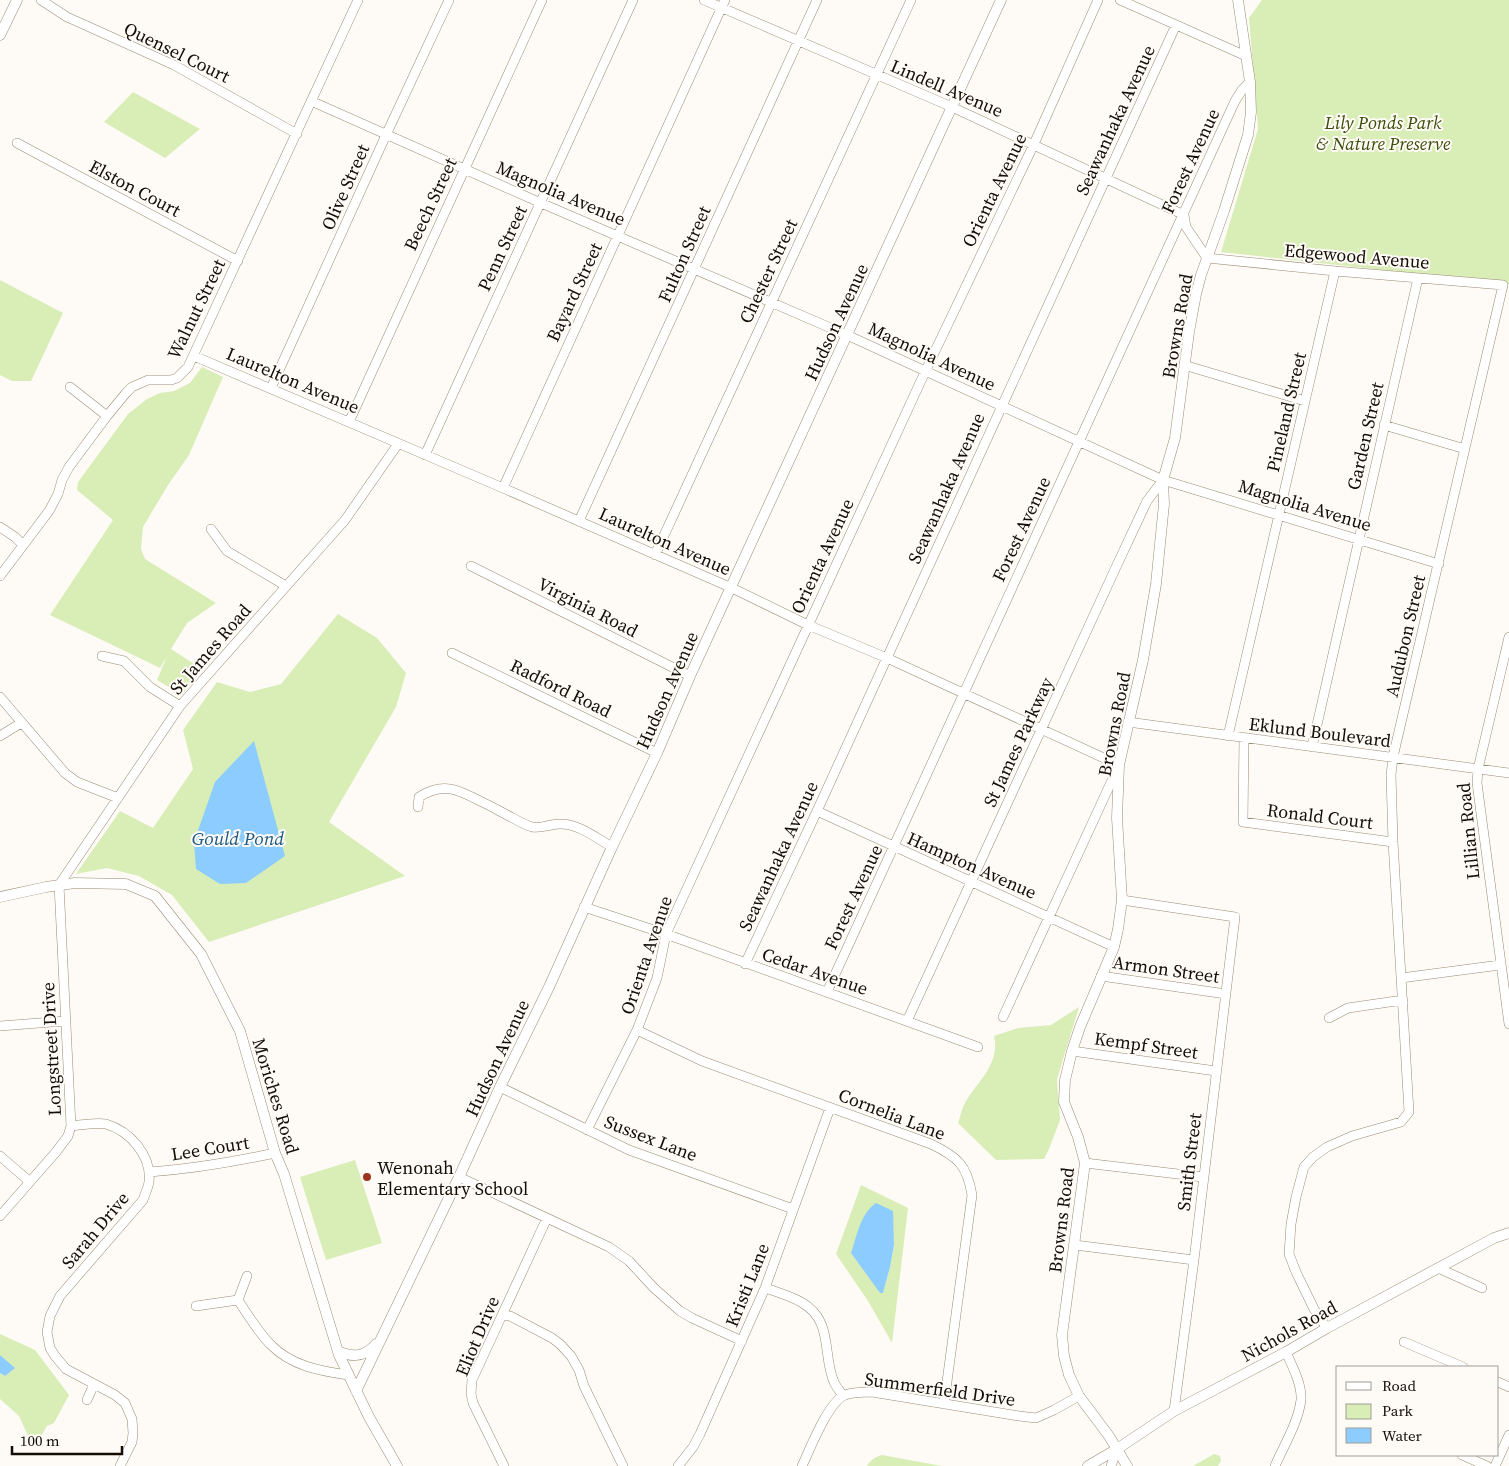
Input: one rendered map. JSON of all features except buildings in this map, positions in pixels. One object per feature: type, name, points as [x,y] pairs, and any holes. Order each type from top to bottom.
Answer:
[{"type":"street","points":[[0,35],[17,0]]},
{"type":"street","name":"Quensel Court","points":[[41,0],[67,17],[174,65],[297,134]]},
{"type":"street","name":"Walnut Street","points":[[0,576],[49,511],[58,494],[68,467],[132,387],[148,380],[171,380],[177,378],[188,367],[358,0]]},
{"type":"street","name":"Olive Street","points":[[272,388],[449,0]]},
{"type":"street","name":"Beech Street","points":[[349,422],[542,0]]},
{"type":"street","name":"Penn Street","points":[[425,455],[633,0]]},
{"type":"street","name":"Lindell Avenue","points":[[704,0],[724,4],[798,42],[952,107],[1184,215]]},
{"type":"street","name":"Fulton Street","points":[[579,521],[818,0]]},
{"type":"street","name":"Chester Street","points":[[655,556],[910,0]]},
{"type":"street","name":"Hudson Avenue","points":[[356,1391],[549,987],[1001,0]]},
{"type":"street","name":"Orienta Avenue","points":[[587,1130],[637,1030],[657,978],[666,934],[925,372],[1034,144],[1098,0]]},
{"type":"street","points":[[1120,0],[1246,56]]},
{"type":"street","name":"Browns Road","points":[[1126,1466],[1109,1436],[1079,1396],[1069,1376],[1064,1356],[1062,1335],[1085,1163],[1078,1137],[1064,1102],[1065,1080],[1080,1026],[1114,947],[1118,929],[1122,900],[1117,818],[1120,765],[1156,584],[1164,504],[1162,480],[1175,438],[1184,365],[1196,294],[1248,135],[1251,112],[1250,82],[1238,0]]},
{"type":"street","name":"Bayard Street","points":[[502,488],[724,4]]},
{"type":"street","name":"Seawanhaka Avenue","points":[[745,964],[817,811],[1176,25]]},
{"type":"street","name":"Forest Avenue","points":[[827,992],[1235,101],[1250,82]]},
{"type":"street","name":"Magnolia Avenue","points":[[311,101],[540,203],[847,335],[1162,480],[1359,538],[1439,564]]},
{"type":"street","name":"Elston Court","points":[[17,144],[238,261]]},
{"type":"street","points":[[1184,215],[1186,227],[1207,258]]},
{"type":"street","name":"Edgewood Avenue","points":[[1207,258],[1503,285]]},
{"type":"street","name":"Pineland Street","points":[[1228,736],[1335,271]]},
{"type":"street","name":"Garden Street","points":[[1312,747],[1418,278]]},
{"type":"street","name":"Audubon Street","points":[[1327,1328],[1314,1309],[1289,1254],[1291,1224],[1304,1167],[1313,1157],[1327,1147],[1352,1136],[1401,1122],[1409,1112],[1393,842],[1391,775],[1393,757],[1503,285]]},
{"type":"street","name":"Laurelton Avenue","points":[[194,356],[272,388],[732,588],[808,625],[887,658],[1120,765]]},
{"type":"street","points":[[1184,365],[1305,401]]},
{"type":"street","points":[[70,387],[107,416]]},
{"type":"street","points":[[1384,425],[1465,449]]},
{"type":"street","name":"St James Road","points":[[59,886],[180,706],[345,520],[398,444]]},
{"type":"street","name":"St James Parkway","points":[[907,1021],[1147,501],[1162,480]]},
{"type":"street","points":[[0,527],[23,545]]},
{"type":"street","points":[[211,529],[227,551],[286,586]]},
{"type":"street","name":"Virginia Road","points":[[471,566],[690,676]]},
{"type":"street","name":"Lillian Road","points":[[1509,637],[1478,769],[1477,783],[1509,1024]]},
{"type":"street","name":"Radford Road","points":[[452,653],[657,753]]},
{"type":"street","points":[[102,656],[124,661],[150,687],[180,706]]},
{"type":"street","points":[[0,697],[65,773],[77,782],[118,798]]},
{"type":"street","name":"Eklund Boulevard","points":[[1128,722],[1509,773]]},
{"type":"street","points":[[0,736],[21,723]]},
{"type":"street","name":"Ronald Court","points":[[1244,738],[1243,822],[1393,842]]},
{"type":"street","points":[[1003,1017],[1120,765]]},
{"type":"street","points":[[418,807],[419,797],[429,791],[445,788],[454,789],[532,827],[560,824],[575,826],[612,847]]},
{"type":"street","name":"Hampton Avenue","points":[[817,811],[894,848],[1114,947]]},
{"type":"street","name":"Moriches Road","points":[[0,897],[46,887],[76,883],[126,884],[155,896],[201,954],[240,1031],[275,1153],[284,1174],[338,1351],[369,1417],[397,1466]]},
{"type":"street","name":"Longstreet Drive","points":[[0,1216],[56,1152],[68,1136],[71,1126],[59,886]]},
{"type":"street","name":"Smith Street","points":[[1122,900],[1235,918],[1174,1411]]},
{"type":"street","name":"Cedar Avenue","points":[[584,907],[666,934],[978,1047]]},
{"type":"street","points":[[1401,978],[1500,965]]},
{"type":"street","name":"Armon Street","points":[[1102,976],[1226,994]]},
{"type":"street","points":[[1329,1018],[1348,1008],[1403,1000]]},
{"type":"street","points":[[0,1026],[65,1021]]},
{"type":"street","name":"Cornelia Lane","points":[[637,1030],[702,1061],[931,1144],[949,1153],[963,1166],[970,1179],[972,1195],[944,1404]]},
{"type":"street","name":"Kempf Street","points":[[1072,1051],[1216,1071]]},
{"type":"street","name":"Sussex Lane","points":[[500,1087],[629,1150],[793,1209]]},
{"type":"street","name":"Kristi Lane","points":[[678,1466],[693,1447],[700,1434],[765,1288],[830,1108]]},
{"type":"street","points":[[71,1126],[105,1124],[121,1131],[129,1137],[143,1154],[149,1172]]},
{"type":"street","name":"Lee Court","points":[[149,1172],[188,1169],[275,1153]]},
{"type":"street","points":[[0,1156],[30,1182]]},
{"type":"street","points":[[1085,1163],[1203,1177]]},
{"type":"street","name":"Sarah Drive","points":[[120,1466],[132,1442],[133,1426],[130,1412],[120,1398],[66,1369],[50,1348],[47,1332],[48,1324],[60,1296],[143,1200],[148,1188],[149,1172]]},
{"type":"street","points":[[459,1178],[609,1247],[629,1261],[654,1288],[680,1311],[742,1341]]},
{"type":"street","name":"Eliot Drive","points":[[504,1466],[473,1404],[471,1394],[472,1380],[547,1218]]},
{"type":"street","name":"Nichols Road","points":[[1088,1466],[1174,1411],[1494,1238],[1509,1233]]},
{"type":"street","points":[[1075,1245],[1194,1260]]},
{"type":"street","points":[[1438,1268],[1482,1288]]},
{"type":"street","points":[[238,1300],[247,1276]]},
{"type":"street","points":[[765,1288],[802,1303],[812,1310],[819,1319],[824,1329],[834,1382],[843,1396]]},
{"type":"street","points":[[196,1306],[238,1300]]},
{"type":"street","points":[[238,1300],[271,1345],[284,1356],[304,1366],[348,1375]]},
{"type":"street","points":[[503,1315],[510,1316],[552,1338],[571,1356],[580,1370],[584,1386],[623,1466]]},
{"type":"street","points":[[338,1351],[351,1355],[369,1352],[384,1333]]},
{"type":"street","points":[[1404,1342],[1461,1366]]},
{"type":"street","points":[[1275,1466],[1296,1420],[1301,1399],[1298,1384],[1286,1352]]},
{"type":"street","points":[[87,1400],[94,1384]]},
{"type":"street","name":"Summerfield Drive","points":[[802,1466],[828,1413],[843,1396],[856,1392],[872,1392],[1036,1418],[1079,1396]]},
{"type":"street","points":[[1495,1466],[1509,1434]]},
{"type":"street","points":[[1111,1466],[1117,1449]]},
{"type":"street","points":[[1464,1456],[1487,1466]]},
{"type":"green space","name":"Lily Ponds Park & Nature Preserve","points":[[1262,0],[1509,0],[1509,284],[1221,252],[1258,129],[1249,18]]},
{"type":"green space","points":[[133,92],[200,129],[165,158],[104,122]]},
{"type":"green space","points":[[0,280],[63,313],[31,381],[12,381],[0,375]]},
{"type":"green space","points":[[202,367],[223,377],[189,455],[168,485],[143,527],[141,549],[145,559],[216,603],[187,623],[171,649],[202,669],[182,695],[157,680],[167,656],[160,668],[50,615],[113,520],[77,490],[78,482],[128,414],[147,399],[160,393],[174,391],[190,383]]},
{"type":"green space","points":[[338,614],[377,638],[406,673],[396,707],[329,822],[405,876],[209,942],[172,895],[139,876],[107,868],[76,874],[120,811],[153,828],[193,769],[183,730],[217,682],[250,692],[281,684]]},
{"type":"green space","points":[[1079,1007],[1057,1079],[1060,1120],[1044,1159],[996,1160],[958,1123],[963,1107],[985,1074],[994,1056],[994,1036],[1018,1028],[1051,1025]]},
{"type":"green space","points":[[355,1160],[382,1243],[326,1260],[300,1177]]},
{"type":"green space","points":[[861,1185],[908,1208],[892,1343],[868,1301],[836,1254]],"holes":[[[894,1245],[883,1293],[880,1292],[851,1253]]]},
{"type":"green space","points":[[0,1334],[35,1350],[69,1395],[54,1423],[47,1426],[35,1447],[32,1445],[19,1416],[0,1399],[0,1373],[5,1376],[14,1368],[0,1355]]},
{"type":"green space","points":[[1214,1454],[1220,1456],[1221,1461],[1218,1466],[1193,1466]]},
{"type":"green space","points":[[882,1455],[942,1466],[867,1466],[873,1459]]},
{"type":"water","name":"Gould Pond","points":[[254,741],[285,856],[246,883],[220,884],[196,869],[194,842],[215,782]]},
{"type":"water","points":[[876,1203],[893,1211],[894,1245],[883,1293],[880,1293],[851,1253],[866,1213]]},
{"type":"water","points":[[0,1355],[15,1368],[5,1376],[0,1373]]},
{"type":"place","name":"Wenonah Elementary School","points":[[367,1177]]}]
